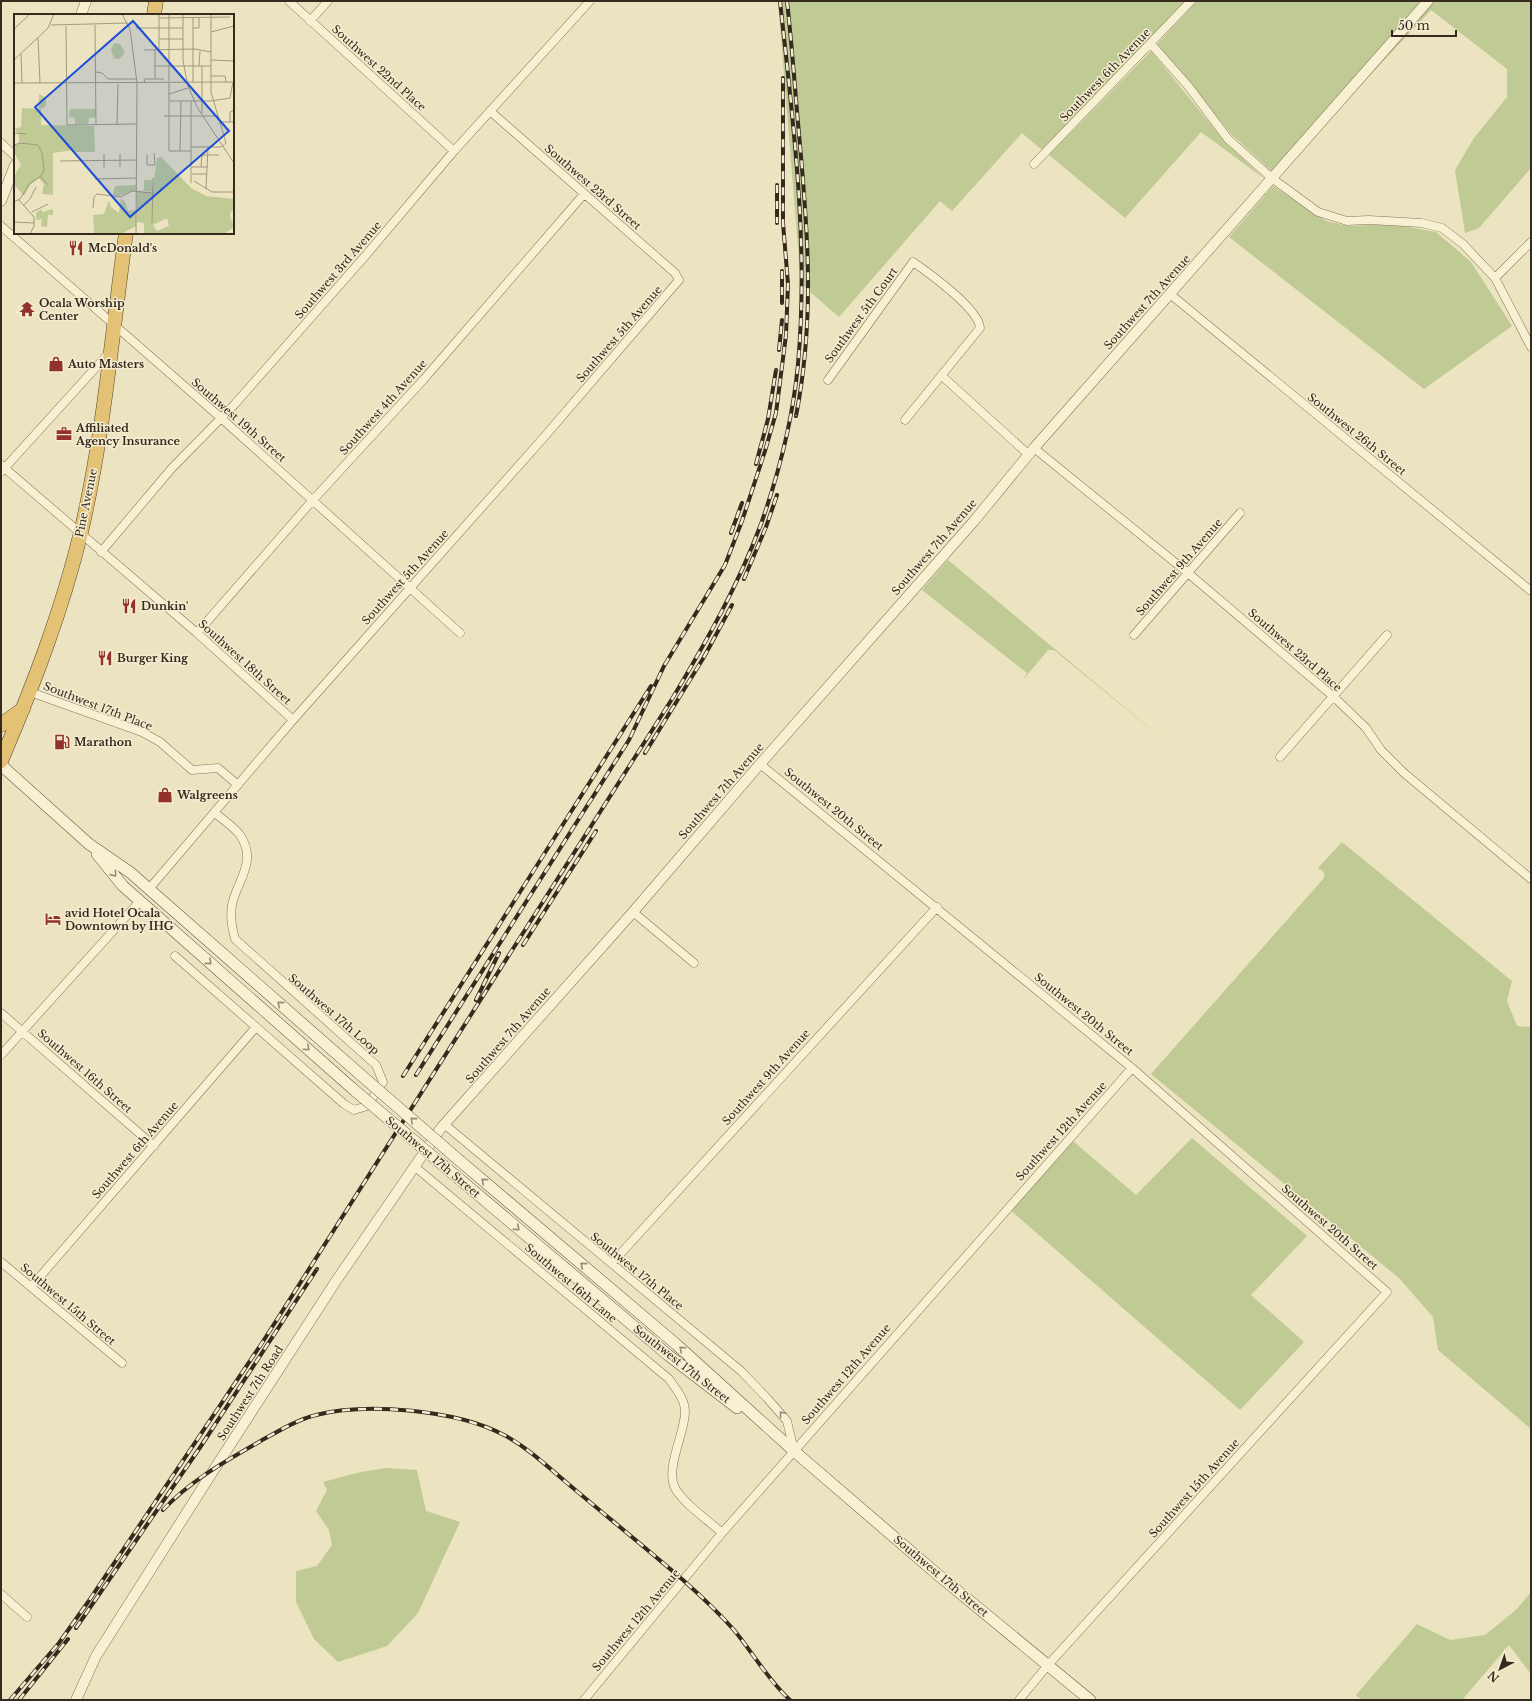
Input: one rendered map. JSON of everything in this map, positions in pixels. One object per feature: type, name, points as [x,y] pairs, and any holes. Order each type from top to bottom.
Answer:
[{"type":"highway","points":[[154,14],[156,1]]},
{"type":"highway","name":"Pine Avenue","points":[[1,761],[30,692],[57,620],[81,533],[95,459],[126,234]]},
{"type":"highway","points":[[1,725],[23,709]]},
{"type":"main road","name":"Southwest 17th Street","points":[[1,765],[89,844],[131,873],[453,1155],[677,1344],[794,1451],[937,1574],[1090,1700]]},
{"type":"main road","name":"Southwest 17th Street","points":[[89,844],[123,886],[353,1089],[668,1355],[794,1451]]},
{"type":"street","points":[[81,14],[86,1]]},
{"type":"street","name":"Southwest 22nd Place","points":[[289,1],[454,152]]},
{"type":"street","points":[[310,21],[328,1]]},
{"type":"street","name":"Southwest 3rd Avenue","points":[[101,552],[172,468],[221,418],[362,259],[490,111],[590,1]]},
{"type":"street","name":"Southwest 6th Avenue","points":[[1034,164],[1191,1]]},
{"type":"street","name":"Southwest 7th Avenue","points":[[459,1109],[974,521],[1031,451],[1273,179],[1428,1]]},
{"type":"street","points":[[1151,44],[1189,87],[1228,138],[1273,179],[1318,212],[1347,221],[1368,220],[1422,223],[1442,228],[1463,244],[1496,278],[1531,347]]},
{"type":"street","name":"Southwest 23rd Street","points":[[490,111],[675,273],[679,280]]},
{"type":"street","points":[[1,143],[14,155]]},
{"type":"street","points":[[1,201],[14,168]]},
{"type":"street","name":"Southwest 4th Avenue","points":[[197,633],[312,500],[424,379],[584,194]]},
{"type":"street","name":"Southwest 19th Street","points":[[1,226],[221,418],[460,633]]},
{"type":"street","points":[[1496,278],[1531,242]]},
{"type":"street","name":"Southwest 5th Court","points":[[828,380],[913,262],[939,280],[980,322],[980,328],[953,360],[942,376]]},
{"type":"street","name":"Southwest 5th Avenue","points":[[149,889],[293,720],[550,430],[679,280]]},
{"type":"street","name":"Southwest 26th Street","points":[[1170,294],[1531,591]]},
{"type":"street","points":[[2,468],[110,351]]},
{"type":"street","points":[[905,420],[942,376]]},
{"type":"street","name":"Southwest 23rd Place","points":[[942,376],[1031,451],[1188,573],[1334,697],[1366,728],[1380,750],[1404,773],[1531,879]]},
{"type":"street","name":"Southwest 18th Street","points":[[2,468],[81,533],[101,552],[197,633],[293,720]]},
{"type":"street","name":"Southwest 9th Avenue","points":[[1134,635],[1240,513]]},
{"type":"street","points":[[1280,757],[1387,635]]},
{"type":"street","name":"Southwest 17th Place","points":[[30,692],[142,732],[160,742],[192,770],[218,768],[238,785]]},
{"type":"street","name":"Southwest 20th Street","points":[[760,764],[937,907],[1132,1068],[1387,1292]]},
{"type":"street","name":"Southwest 17th Loop","points":[[175,956],[344,1104],[354,1110],[367,1106],[383,1082],[376,1065],[235,939],[230,921],[233,904],[247,868],[246,851],[240,835],[214,813]]},
{"type":"street","points":[[1,1055],[140,900]]},
{"type":"street","name":"Southwest 9th Avenue","points":[[612,1263],[937,907]]},
{"type":"street","points":[[633,912],[694,963]]},
{"type":"street","name":"Southwest 16th Street","points":[[1,1013],[154,1146]]},
{"type":"street","name":"Southwest 6th Avenue","points":[[31,1288],[256,1027]]},
{"type":"street","name":"Southwest 12th Avenue","points":[[584,1700],[722,1533],[1132,1068]]},
{"type":"street","name":"Southwest 7th Road","points":[[76,1700],[96,1656],[336,1281],[444,1124],[459,1109]]},
{"type":"street","name":"Southwest 17th Place","points":[[444,1124],[740,1371],[787,1421],[794,1451]]},
{"type":"street","name":"Southwest 16th Lane","points":[[414,1166],[668,1380],[680,1394],[685,1412],[672,1471],[675,1487],[684,1499],[722,1533]]},
{"type":"street","name":"Southwest 15th Street","points":[[1,1262],[122,1363]]},
{"type":"street","name":"Southwest 15th Avenue","points":[[1019,1700],[1048,1665],[1387,1292]]},
{"type":"street","points":[[1,1594],[27,1617]]},
{"type":"green space","points":[[778,1],[1185,1],[1042,150],[1022,133],[952,211],[940,201],[839,317],[801,284]]},
{"type":"green space","points":[[1197,1],[1422,1],[1273,172],[1232,135],[1157,44]]},
{"type":"green space","points":[[1434,1],[1531,1],[1531,168],[1479,228],[1465,233],[1455,170],[1474,138],[1507,97],[1507,69],[1431,10],[1358,88]]},
{"type":"green space","points":[[1151,51],[1225,142],[1266,180],[1201,132],[1125,218],[1049,155]]},
{"type":"green space","points":[[1273,186],[1326,221],[1348,226],[1392,224],[1436,232],[1471,262],[1512,326],[1424,389],[1229,237]]},
{"type":"green space","points":[[948,560],[1176,750],[1054,650],[1048,650],[1022,681],[1027,673],[922,590]]},
{"type":"green space","points":[[1342,842],[1512,981],[1507,1001],[1517,1026],[1531,1027],[1531,1429],[1438,1350],[1433,1317],[1399,1278],[1151,1074],[1324,878],[1324,872],[1318,868]]},
{"type":"green space","points":[[1192,1138],[1307,1236],[1251,1295],[1304,1342],[1240,1410],[1009,1209],[1073,1141],[1136,1195]]},
{"type":"green space","points":[[386,1468],[417,1470],[426,1511],[460,1522],[418,1613],[387,1646],[338,1662],[314,1639],[296,1602],[296,1571],[317,1566],[332,1545],[329,1530],[316,1511],[327,1490],[323,1482],[361,1472]]},
{"type":"green space","points":[[1531,1592],[1531,1674],[1509,1645],[1462,1700],[1362,1700],[1356,1695],[1417,1624],[1450,1640],[1485,1635],[1516,1610]]},
{"type":"railway","points":[[10,1700],[59,1643],[88,1602],[262,1343],[672,699],[732,592],[752,547],[774,485],[793,405],[798,364],[801,319],[801,228],[790,91],[780,1]]},
{"type":"railway","points":[[787,1],[805,206],[808,275],[806,345],[796,416]]},
{"type":"railway","points":[[416,1075],[629,740],[664,666],[725,565],[742,521],[776,413],[786,335],[788,284],[783,223],[783,78]]},
{"type":"railway","points":[[777,185],[777,223]]},
{"type":"railway","points":[[782,271],[782,303]]},
{"type":"railway","points":[[779,350],[782,320]]},
{"type":"railway","points":[[756,464],[768,419],[776,370]]},
{"type":"railway","points":[[744,579],[766,527],[777,495]]},
{"type":"railway","points":[[731,533],[742,503]]},
{"type":"railway","points":[[645,753],[704,657],[732,605]]},
{"type":"railway","points":[[403,1076],[651,686]]},
{"type":"railway","points":[[523,945],[596,831]]},
{"type":"railway","points":[[476,1000],[499,953]]},
{"type":"railway","points":[[76,1628],[201,1446],[317,1269]]},
{"type":"railway","points":[[163,1510],[184,1490],[220,1465],[280,1430],[316,1415],[360,1409],[386,1409],[437,1414],[485,1426],[522,1446],[683,1580],[734,1630],[768,1675],[790,1700]]},
{"type":"railway","points":[[19,1700],[68,1639]]},
{"type":"place","name":"McDonald's","points":[[76,248]]},
{"type":"place","name":"Ocala Worship Center","points":[[27,309]]},
{"type":"place","name":"Auto Masters","points":[[56,364]]},
{"type":"place","name":"Affiliated Agency Insurance","points":[[64,434]]},
{"type":"place","name":"Dunkin'","points":[[129,606]]},
{"type":"place","name":"Burger King","points":[[105,658]]},
{"type":"place","name":"Marathon","points":[[62,742]]},
{"type":"place","name":"Walgreens","points":[[165,795]]},
{"type":"place","name":"avid Hotel Ocala Downtown by IHG","points":[[53,919]]}]
